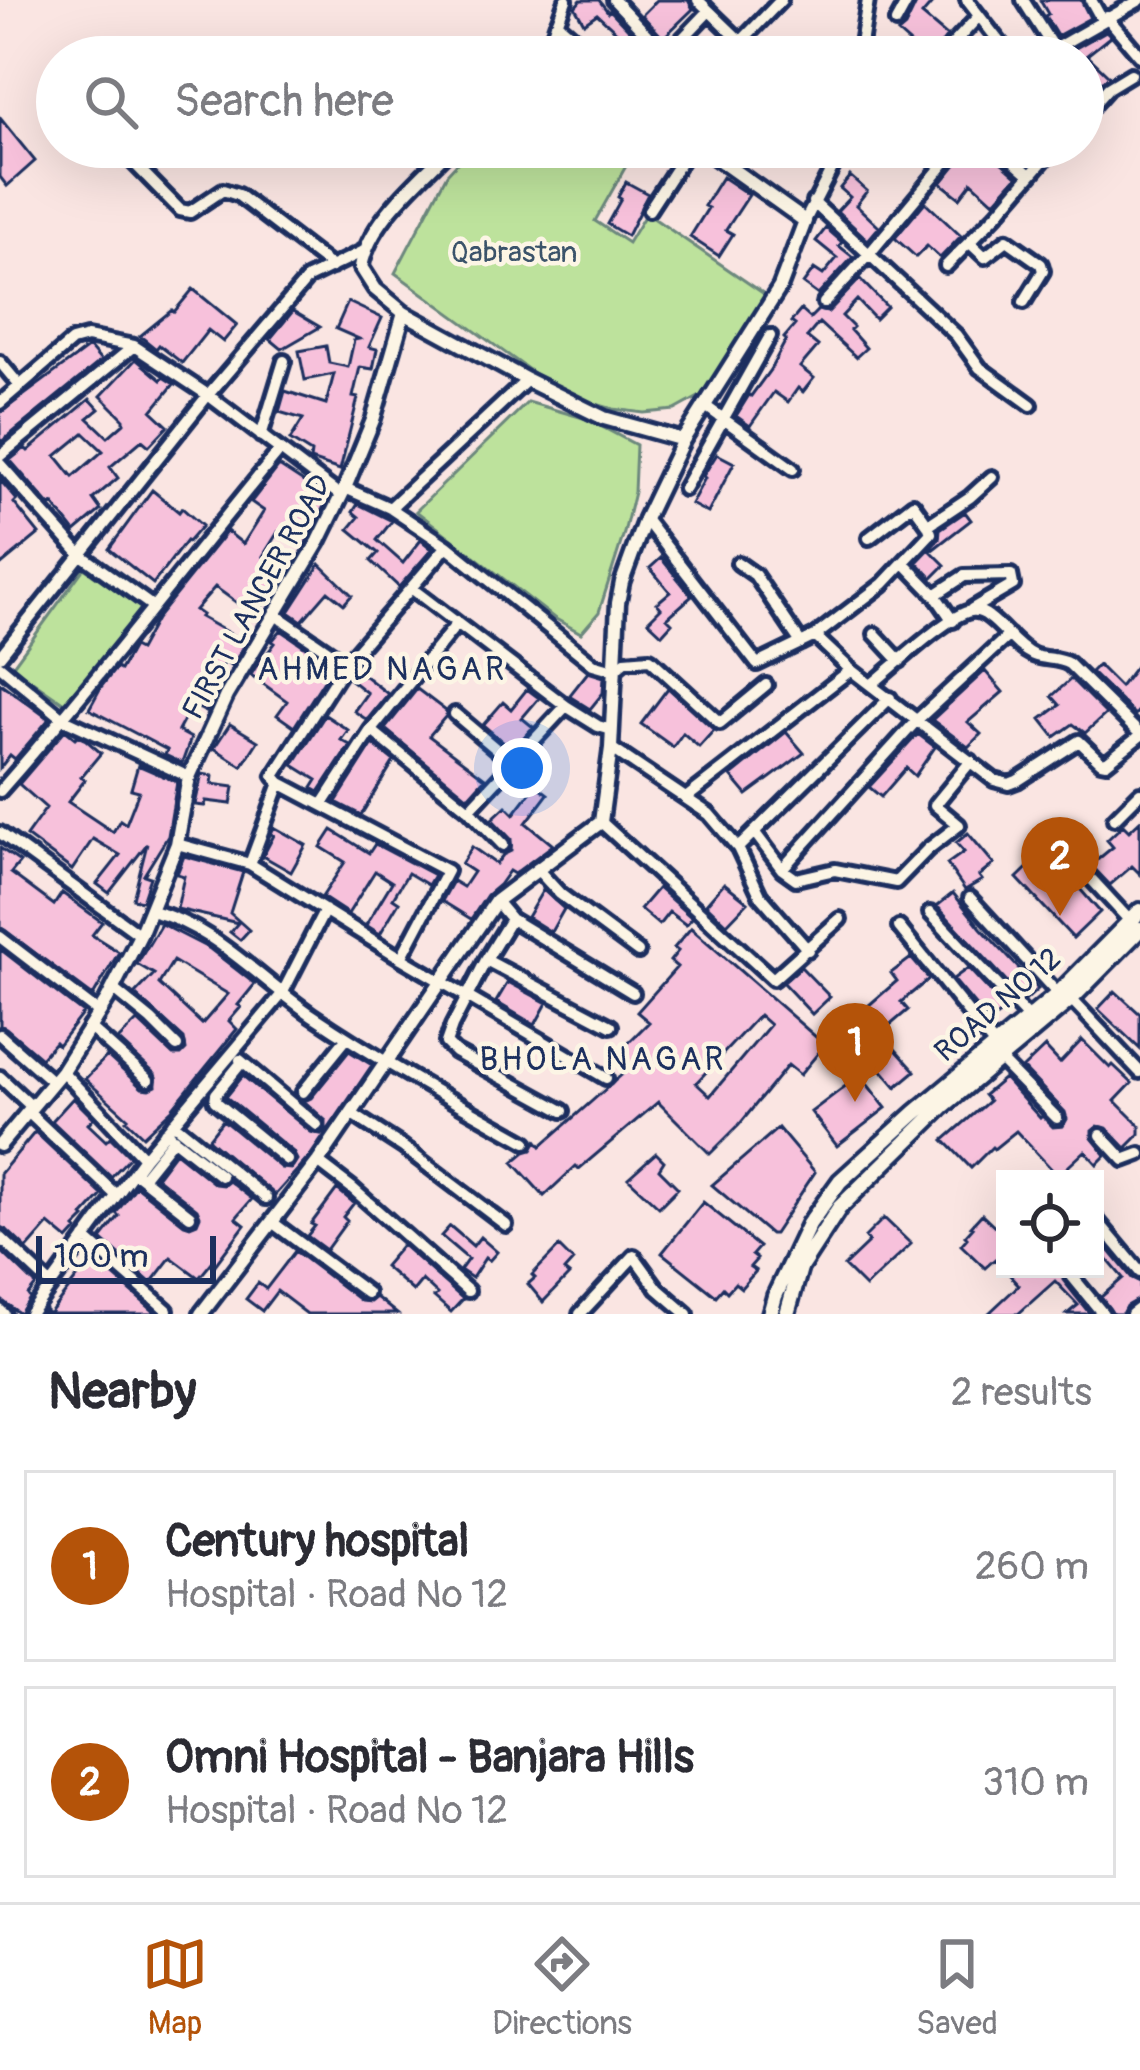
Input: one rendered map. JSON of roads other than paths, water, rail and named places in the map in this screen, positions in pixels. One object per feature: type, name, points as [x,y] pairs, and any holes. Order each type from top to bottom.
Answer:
[{"type":"main road","points":[[787,1314],[800,1268],[838,1208],[938,1102],[1064,996],[1137,920]]},
{"type":"main road","name":"ROAD NO 12","points":[[997,1052],[1029,1019],[1064,996]]},
{"type":"main road","name":"ROAD NO 12","points":[[770,1314],[809,1224],[840,1181],[938,1102]]},
{"type":"street","points":[[552,36],[566,0]]},
{"type":"street","points":[[614,0],[647,36]]},
{"type":"street","points":[[698,0],[735,36]]},
{"type":"street","points":[[745,36],[782,0]]},
{"type":"street","points":[[863,36],[868,0]]},
{"type":"street","points":[[896,22],[908,0]]},
{"type":"street","points":[[968,0],[995,36]]},
{"type":"street","points":[[1024,0],[1046,36]]},
{"type":"street","points":[[1091,0],[1140,56]]},
{"type":"street","points":[[1076,36],[1140,0]]},
{"type":"street","points":[[685,36],[709,11]]},
{"type":"street","points":[[960,36],[979,16]]},
{"type":"street","points":[[557,25],[570,36]]},
{"type":"street","points":[[1104,92],[1131,74]]},
{"type":"street","points":[[140,168],[180,210],[190,212],[223,190],[238,195],[332,267]]},
{"type":"street","points":[[431,168],[390,211],[364,250],[361,266],[375,289],[404,313],[604,418],[683,440]]},
{"type":"street","points":[[649,210],[676,168]]},
{"type":"street","points":[[733,168],[805,221]]},
{"type":"street","points":[[201,1314],[318,1162],[496,901],[602,822],[622,583],[645,519],[683,440],[780,287],[831,168]]},
{"type":"street","points":[[824,302],[940,168]]},
{"type":"street","points":[[1022,168],[1030,175]]},
{"type":"street","points":[[946,266],[1036,168]]},
{"type":"street","points":[[813,202],[956,335],[980,368],[1031,406]]},
{"type":"street","points":[[970,243],[985,256],[1007,240],[1041,263],[1043,272],[1024,302]]},
{"type":"street","points":[[0,656],[208,395],[308,278],[364,250]]},
{"type":"street","name":"FIRST LANCER ROAD","points":[[0,1145],[57,1076],[140,934],[178,844],[189,776],[226,696],[343,492],[373,420],[404,313]]},
{"type":"street","points":[[0,403],[72,341],[88,337],[134,346],[343,492],[390,508],[447,546],[592,664],[614,670]]},
{"type":"street","points":[[684,489],[770,337]]},
{"type":"street","points":[[134,346],[0,460],[80,554],[152,606]]},
{"type":"street","points":[[261,436],[284,361]]},
{"type":"street","points":[[0,362],[20,386]]},
{"type":"street","points":[[390,508],[527,380]]},
{"type":"street","points":[[704,405],[793,469]]},
{"type":"street","points":[[0,791],[64,719],[280,451]]},
{"type":"street","points":[[928,525],[992,477]]},
{"type":"street","points":[[645,519],[757,664],[815,636],[883,584],[931,533],[913,504],[869,538]]},
{"type":"street","points":[[401,958],[448,871],[274,776],[346,663],[447,546]]},
{"type":"street","points":[[738,563],[755,575],[801,643]]},
{"type":"street","points":[[904,563],[952,621]]},
{"type":"street","points":[[871,685],[952,621],[1013,585],[1011,575],[964,576],[935,595]]},
{"type":"street","points":[[411,588],[566,706],[612,730]]},
{"type":"street","points":[[815,636],[851,670],[994,780],[1009,784],[1079,741],[1106,763],[1140,735],[1070,664],[1037,657],[988,615],[969,611]]},
{"type":"street","points":[[276,615],[346,663]]},
{"type":"street","points":[[323,804],[370,730],[456,625]]},
{"type":"street","points":[[875,634],[901,661]]},
{"type":"street","points":[[782,869],[917,719],[1009,635]]},
{"type":"street","points":[[614,670],[625,662],[650,659],[720,723],[766,685]]},
{"type":"street","points":[[0,666],[64,719],[189,776]]},
{"type":"street","points":[[686,798],[851,670]]},
{"type":"street","points":[[738,848],[890,698]]},
{"type":"street","points":[[469,810],[566,706]]},
{"type":"street","points":[[455,714],[514,764]]},
{"type":"street","points":[[370,730],[469,810],[503,845]]},
{"type":"street","points":[[611,748],[709,814],[738,848],[760,895],[808,950]]},
{"type":"street","points":[[755,833],[782,869],[796,879],[836,870],[896,882],[959,825],[935,805],[970,761]]},
{"type":"street","points":[[250,864],[280,783]]},
{"type":"street","points":[[1114,819],[1140,793]]},
{"type":"street","points":[[602,822],[773,979],[840,919]]},
{"type":"street","points":[[0,833],[140,934]]},
{"type":"street","points":[[1058,843],[1137,920]]},
{"type":"street","points":[[178,844],[250,864],[606,1078]]},
{"type":"street","points":[[538,869],[560,894],[638,952]]},
{"type":"street","points":[[970,898],[1140,1072]]},
{"type":"street","points":[[496,901],[511,919],[633,993]]},
{"type":"street","points":[[151,910],[194,927],[386,1064],[526,1142]]},
{"type":"street","points":[[138,1175],[144,1158],[237,1058],[282,994],[325,910]]},
{"type":"street","points":[[930,913],[1029,1019]]},
{"type":"street","points":[[511,919],[446,1037],[450,1048],[563,1111]]},
{"type":"street","points":[[899,927],[997,1052],[1057,1118]]},
{"type":"street","points":[[0,937],[98,1012]]},
{"type":"street","points":[[486,959],[610,1026]]},
{"type":"street","points":[[112,989],[177,1046]]},
{"type":"street","points":[[89,1027],[148,1081]]},
{"type":"street","points":[[0,1035],[57,1076],[144,1158]]},
{"type":"street","points":[[303,1092],[347,1038]]},
{"type":"street","points":[[237,1058],[317,1125]]},
{"type":"street","points":[[222,1076],[215,1100],[287,1160]]},
{"type":"street","points":[[0,1077],[116,1195]]},
{"type":"street","points":[[352,1114],[506,1225]]},
{"type":"street","points":[[50,1314],[34,1309],[116,1195],[138,1175],[171,1131]]},
{"type":"street","points":[[171,1131],[221,1176]]},
{"type":"street","points":[[171,1131],[266,1198]]},
{"type":"street","points":[[1101,1135],[1124,1160],[1140,1154]]},
{"type":"street","points":[[318,1162],[468,1291]]},
{"type":"street","points":[[138,1175],[190,1216]]},
{"type":"street","points":[[272,1222],[367,1293]]},
{"type":"street","points":[[1104,1229],[1140,1272]]},
{"type":"street","points":[[0,1237],[51,1286]]},
{"type":"street","points":[[86,1238],[167,1310]]},
{"type":"street","points":[[580,1314],[634,1256],[658,1288],[687,1314]]},
{"type":"street","points":[[1073,1278],[1103,1314]]},
{"type":"street","points":[[1132,1314],[1140,1308]]},
{"type":"place","name":"Omni Hospital - Banjara Hills","points":[[1060,916]]},
{"type":"place","name":"Century hospital","points":[[855,1102]]},
{"type":"district","name":"AHMED NAGAR","points":[[382,669]]},
{"type":"district","name":"BHOLA NAGAR","points":[[603,1059]]},
{"type":"park label","name":"Qabrastan","points":[[514,252]]}]
